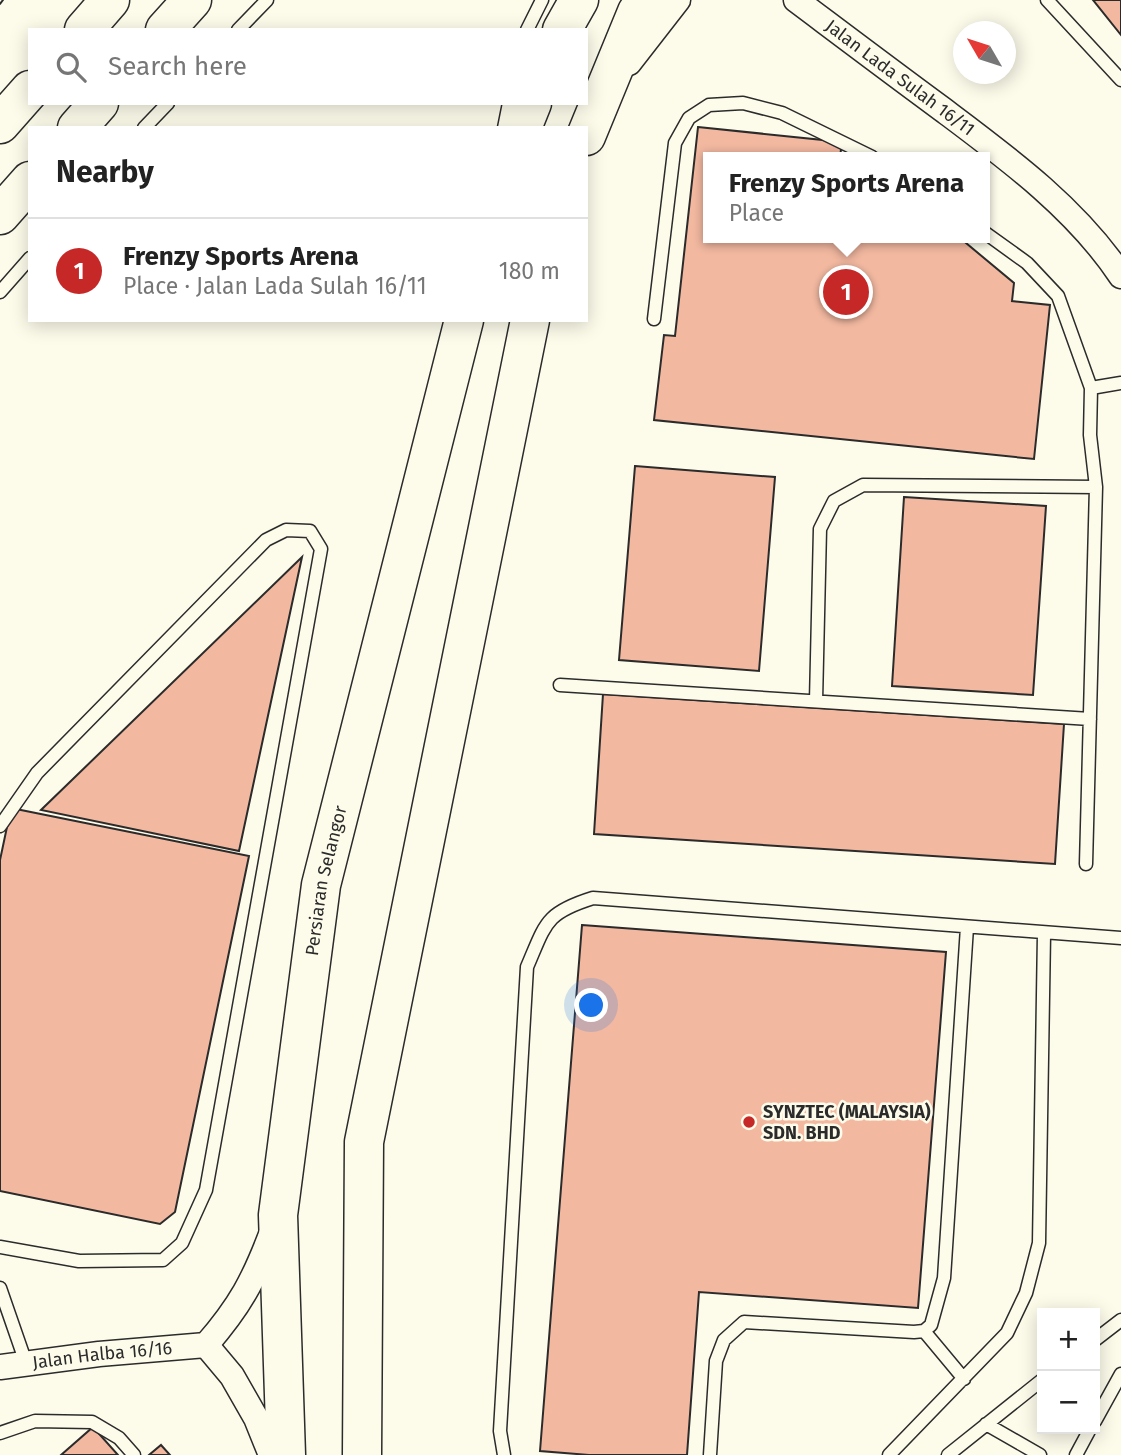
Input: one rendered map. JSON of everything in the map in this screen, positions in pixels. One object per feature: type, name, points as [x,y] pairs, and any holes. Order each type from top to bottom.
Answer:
[{"type":"main road","points":[[85,28],[110,0]]},
{"type":"main road","points":[[563,28],[579,0]]},
{"type":"main road","points":[[588,132],[637,12],[645,0]]},
{"type":"main road","points":[[0,124],[28,92]]},
{"type":"main road","points":[[79,126],[97,105]]},
{"type":"main road","points":[[523,126],[531,105]]},
{"type":"main road","points":[[0,215],[28,183]]},
{"type":"main road","name":"Persiaran Selangor","points":[[286,1455],[278,1215],[321,884],[463,322]]},
{"type":"main road","points":[[362,1455],[364,1142],[530,322]]},
{"type":"street","points":[[588,132],[636,52],[678,0]]},
{"type":"street","name":"Jalan Lada Sulah 16/11","points":[[796,0],[984,141],[1053,198],[1110,259],[1121,276]]},
{"type":"street","points":[[271,1455],[256,1418],[232,1376],[206,1345],[233,1314],[256,1273],[278,1215]]},
{"type":"street","name":"Jalan Halba 16/16","points":[[0,1367],[206,1345]]},
{"type":"lane","points":[[240,28],[267,0]]},
{"type":"lane","points":[[528,28],[542,0]]},
{"type":"lane","points":[[1047,0],[1121,80]]},
{"type":"lane","points":[[654,318],[675,143],[690,118],[709,105],[743,103],[782,113],[862,152]]},
{"type":"lane","points":[[146,126],[165,105]]},
{"type":"lane","points":[[504,126],[509,105]]},
{"type":"lane","points":[[990,236],[1027,263],[1058,296],[1091,388],[1090,435],[1096,487],[1086,864]]},
{"type":"lane","points":[[0,292],[28,260]]},
{"type":"lane","points":[[1091,388],[1121,383]]},
{"type":"lane","points":[[816,701],[820,529],[834,501],[863,485],[1096,487]]},
{"type":"lane","points":[[0,826],[37,773],[265,540],[286,530],[310,531],[321,549],[206,1190],[181,1243],[163,1260],[79,1261],[0,1247]]},
{"type":"lane","points":[[559,685],[1090,719]]},
{"type":"lane","points":[[504,1455],[500,1431],[527,967],[542,931],[552,916],[569,906],[593,898],[1121,938]]},
{"type":"lane","points":[[710,1455],[716,1362],[724,1339],[744,1322],[923,1331],[931,1325],[944,1278],[967,928]]},
{"type":"lane","points":[[889,1455],[1007,1333],[1026,1293],[1039,1243],[1044,934]]},
{"type":"lane","points":[[0,1288],[26,1363]]},
{"type":"lane","points":[[1100,1336],[1121,1320]]},
{"type":"lane","points":[[923,1331],[964,1379]]},
{"type":"lane","points":[[1100,1412],[1121,1374]]},
{"type":"lane","points":[[948,1455],[1037,1384]]},
{"type":"lane","points":[[0,1433],[35,1421],[92,1422],[119,1438],[134,1455]]},
{"type":"lane","points":[[986,1424],[1040,1455]]},
{"type":"lane","points":[[1076,1455],[1087,1434]]},
{"type":"building","points":[[1093,0],[1121,0],[1121,35]]},
{"type":"building","points":[[698,127],[842,142],[841,152],[703,152],[703,243],[966,243],[1014,283],[1012,301],[1050,305],[1034,459],[654,420],[664,335],[675,336]]},
{"type":"building","points":[[635,466],[775,477],[759,671],[619,660]]},
{"type":"building","points":[[904,497],[1046,506],[1033,695],[892,686]]},
{"type":"building","points":[[302,557],[239,851],[41,810]]},
{"type":"building","points":[[603,694],[1064,724],[1055,864],[594,834]]},
{"type":"building","points":[[11,808],[249,856],[175,1212],[160,1224],[0,1191],[0,860]]},
{"type":"building","name":"SYNZTEC (MALAYSIA) SDN. BHD","points":[[582,925],[946,952],[918,1308],[699,1292],[687,1455],[589,1455],[540,1451]]},
{"type":"building","points":[[93,1427],[118,1455],[61,1455]]},
{"type":"building","points":[[161,1445],[170,1455],[149,1455]]},
{"type":"tram line","points":[[0,4],[3,0]]},
{"type":"place","name":"Frenzy Sports Arena","points":[[846,292]]},
{"type":"place","name":"SYNZTEC (MALAYSIA) SDN. BHD","points":[[749,1122]]}]
